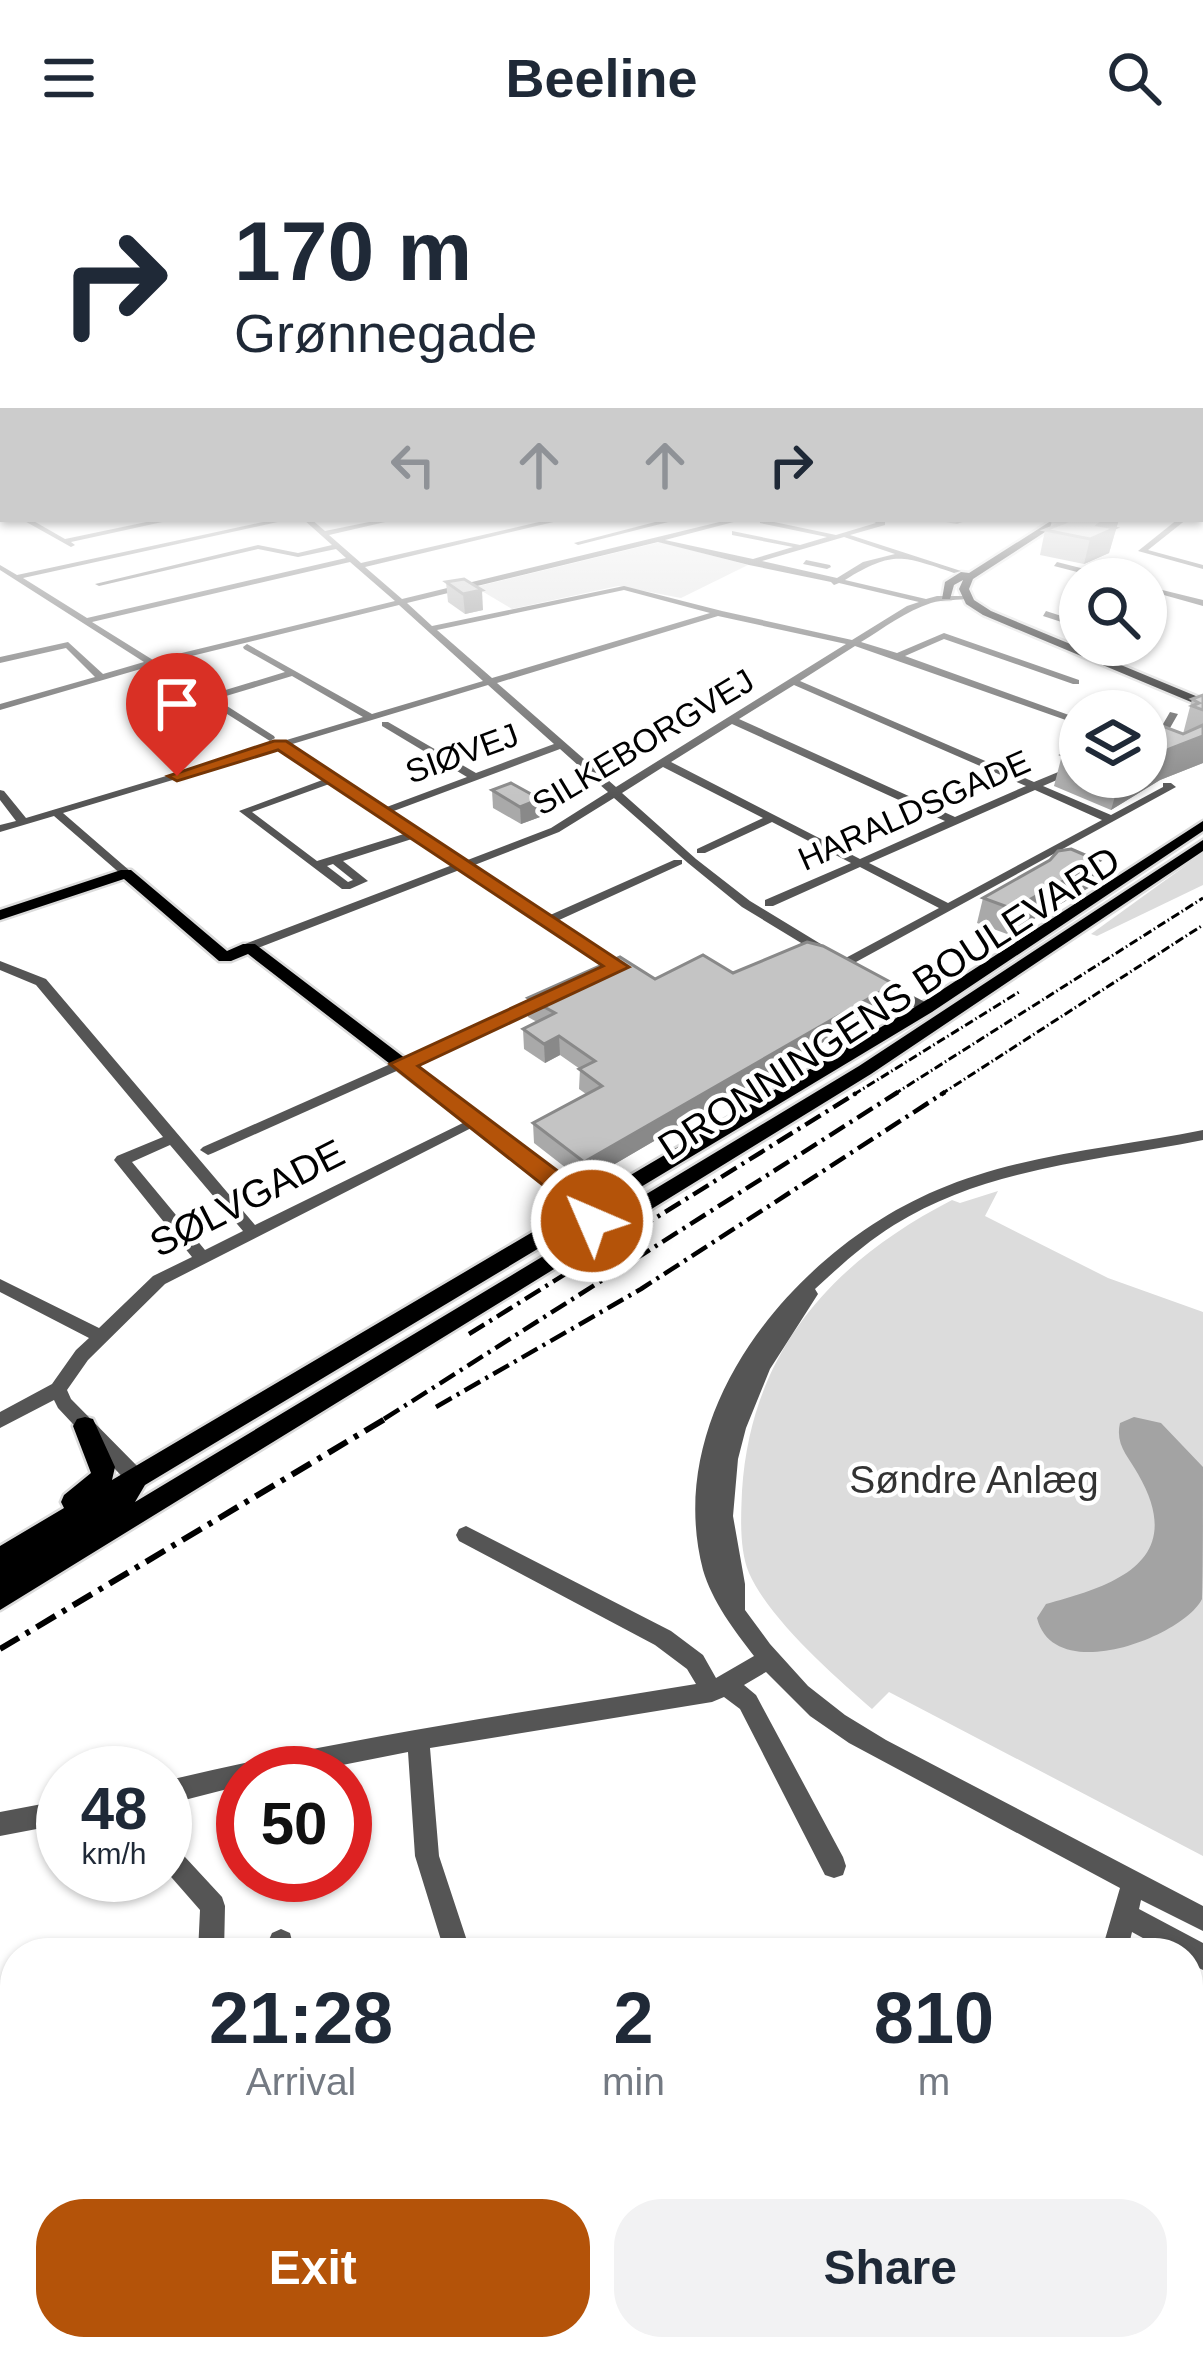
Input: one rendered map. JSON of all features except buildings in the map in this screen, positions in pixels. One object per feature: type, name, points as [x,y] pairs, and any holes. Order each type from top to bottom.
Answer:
[{"type":"main road","points":[[955,592],[955,597],[987,620],[1202,706]]},
{"type":"main road","points":[[955,597],[959,592]]},
{"type":"main road","points":[[955,597],[1059,640]]},
{"type":"main road","points":[[987,620],[1059,641]]},
{"type":"main road","points":[[1110,666],[1121,672]]},
{"type":"main road","points":[[1117,666],[1202,706]]},
{"type":"main road","name":"DRONNINGENS BOULEVARD","points":[[0,1559],[926,1008],[1203,825]]},
{"type":"main road","name":"DRONNINGENS BOULEVARD","points":[[0,1598],[865,1070],[1203,844]]},
{"type":"main road","points":[[0,915],[126,873],[225,958],[249,947],[590,1208],[612,1208],[675,1176],[699,1173]]},
{"type":"main road","points":[[926,1008],[943,1011],[965,1006]]},
{"type":"main road","points":[[865,1070],[884,1049],[924,1021],[930,1014],[926,1008]]},
{"type":"main road","points":[[564,1190],[593,1190],[723,1117],[769,1102]]},
{"type":"main road","points":[[435,1300],[455,1277],[552,1215],[553,1196],[535,1168]]},
{"type":"main road","points":[[398,1354],[467,1298],[592,1221],[590,1208]]},
{"type":"main road","points":[[0,1546],[80,1497],[104,1475],[105,1465],[85,1426]]},
{"type":"main road","points":[[0,1582],[115,1508],[128,1497],[136,1478],[151,1489],[178,1489]]},
{"type":"street","points":[[40,592],[419,833],[618,967],[598,976]]},
{"type":"street","points":[[85,621],[210,592]]},
{"type":"street","points":[[388,592],[746,904],[926,1008]]},
{"type":"street","points":[[0,707],[152,663],[441,592]]},
{"type":"street","points":[[428,629],[607,592]]},
{"type":"street","points":[[639,592],[898,656],[1059,714]]},
{"type":"street","points":[[873,592],[930,600]]},
{"type":"street","points":[[1167,593],[1203,603]]},
{"type":"street","name":"SILKEBORGVEJ","points":[[249,947],[550,832],[619,794],[916,605],[955,597]]},
{"type":"street","name":"SILKEBORGVEJ","points":[[903,615],[955,597]]},
{"type":"street","points":[[901,598],[916,605]]},
{"type":"street","points":[[0,830],[275,741],[718,613]]},
{"type":"street","points":[[1046,614],[1059,618]]},
{"type":"street","points":[[898,656],[944,636],[1076,682]]},
{"type":"street","points":[[0,660],[68,645],[102,678]]},
{"type":"street","points":[[247,647],[370,717]]},
{"type":"street","points":[[207,699],[293,673]]},
{"type":"street","points":[[796,682],[1110,819]]},
{"type":"street","points":[[1167,726],[1173,714]]},
{"type":"street","points":[[734,721],[954,821]]},
{"type":"street","points":[[385,724],[475,777]]},
{"type":"street","name":"SIØVEJ","points":[[382,812],[561,745]]},
{"type":"street","points":[[666,764],[948,908]]},
{"type":"street","name":"HARALDSGADE","points":[[769,903],[1059,775]]},
{"type":"street","points":[[312,862],[244,811],[334,779]]},
{"type":"street","points":[[1167,785],[1171,787],[1167,789]]},
{"type":"street","points":[[0,793],[24,823]]},
{"type":"street","points":[[845,964],[1150,798]]},
{"type":"street","points":[[56,812],[126,873]]},
{"type":"street","points":[[701,851],[772,818]]},
{"type":"street","points":[[334,860],[419,833]]},
{"type":"street","points":[[549,920],[678,862]]},
{"type":"street","points":[[0,965],[41,982],[253,1233]]},
{"type":"street","points":[[208,1150],[556,995]]},
{"type":"street","name":"SØLVGADE","points":[[58,1389],[100,1336],[159,1280],[476,1122]]},
{"type":"street","points":[[1203,1135],[1029,1164],[983,1177],[902,1214],[833,1262],[784,1329],[743,1413],[723,1512],[737,1585],[736,1607],[768,1659],[802,1696],[837,1722],[1203,1919]]},
{"type":"street","points":[[171,1138],[122,1160],[203,1259]]},
{"type":"street","points":[[0,1285],[100,1336]]},
{"type":"street","points":[[0,1421],[58,1389],[85,1426],[136,1478]]},
{"type":"street","points":[[466,1535],[663,1638],[720,1689],[748,1702],[834,1866]]},
{"type":"street","points":[[372,1749],[720,1689],[768,1659]]},
{"type":"street","points":[[418,1740],[427,1856],[453,1938]]},
{"type":"street","points":[[0,1824],[36,1817]]},
{"type":"street","points":[[192,1882],[213,1906],[212,1938]]},
{"type":"street","points":[[1118,1938],[1134,1882]]},
{"type":"street","points":[[1125,1915],[1167,1938]]},
{"type":"green space","points":[[483,592],[591,592],[512,609]]},
{"type":"green space","points":[[648,592],[694,592],[681,598]]},
{"type":"green space","points":[[1203,853],[1203,885],[1097,936],[1091,934]]},
{"type":"green space","name":"Søndre Anlæg","points":[[998,1191],[985,1216],[1108,1278],[1203,1312],[1203,1856],[889,1692],[872,1709],[787,1628],[759,1591],[746,1564],[741,1511],[749,1441],[762,1395],[805,1316],[835,1282],[909,1225],[952,1200],[960,1203]]},
{"type":"shaded area","points":[[1134,1417],[1161,1423],[1203,1467],[1202,1599],[1171,1627],[1146,1639],[1092,1652],[1067,1649],[1048,1639],[1037,1618],[1046,1604],[1118,1578],[1149,1549],[1155,1529],[1151,1504],[1119,1438],[1120,1423]]},
{"type":"railway","points":[[893,1095],[1203,898]]},
{"type":"railway","points":[[940,1095],[1203,925]]},
{"type":"railway","points":[[853,1095],[1019,992]]},
{"type":"railway","points":[[469,1334],[858,1092]]},
{"type":"railway","points":[[384,1419],[898,1092]]},
{"type":"railway","points":[[436,1407],[641,1289],[945,1092]]},
{"type":"railway","points":[[0,1649],[390,1416]]},
{"type":"route","points":[[177,776],[280,744],[618,967],[402,1064],[590,1208],[592,1221]]}]
